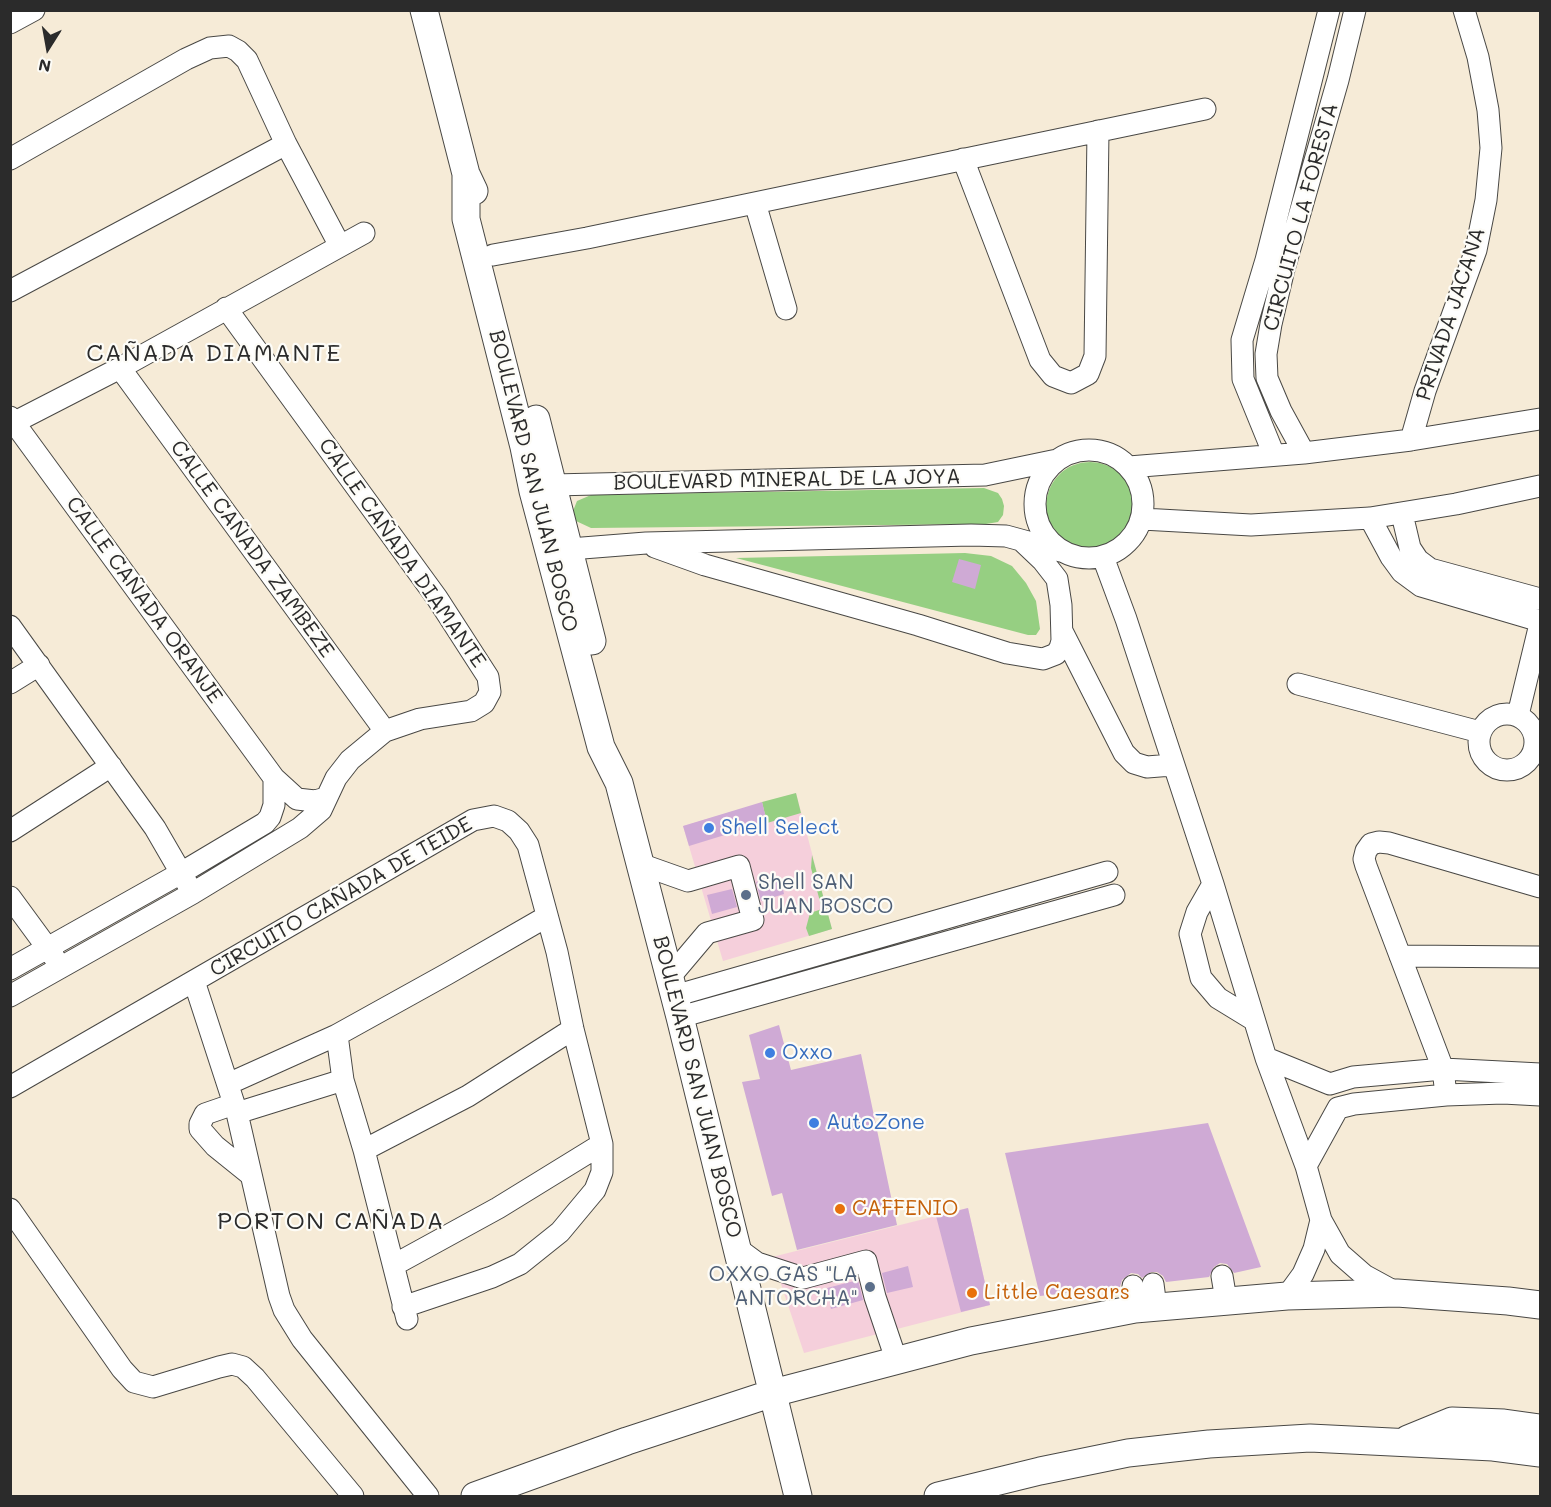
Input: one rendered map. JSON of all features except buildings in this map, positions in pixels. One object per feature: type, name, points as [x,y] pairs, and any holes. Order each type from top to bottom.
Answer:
[{"type":"main road","name":"BOULEVARD SAN JUAN BOSCO","points":[[424,10],[466,174],[478,199],[493,255],[543,488],[619,744],[619,783],[738,1249],[798,1497]]},
{"type":"main road","name":"BOULEVARD SAN JUAN BOSCO","points":[[466,174],[466,219],[524,447],[543,488]]},
{"type":"main road","points":[[475,1497],[609,1448],[773,1393],[1144,1296],[1224,1288],[1287,1296],[1397,1293],[1508,1300],[1540,1305]]},
{"type":"main road","points":[[1508,1300],[1540,1321]]},
{"type":"main road","points":[[1401,1441],[1452,1421],[1504,1423],[1540,1428]]},
{"type":"main road","points":[[938,1497],[1040,1470],[1128,1454],[1209,1444],[1310,1438],[1493,1447],[1540,1453]]},
{"type":"main road","points":[[529,1497],[576,1478],[609,1448]]},
{"type":"street","points":[[10,23],[34,10]]},
{"type":"street","name":"CIRCUITO LA FORESTA","points":[[1304,453],[1281,411],[1267,378],[1266,354],[1271,324],[1275,264],[1329,10]]},
{"type":"street","name":"CIRCUITO LA FORESTA","points":[[1274,455],[1244,379],[1242,340],[1275,264],[1338,80],[1355,10]]},
{"type":"street","name":"PRIVADA JACANA","points":[[1411,440],[1425,391],[1476,250],[1486,200],[1491,148],[1488,110],[1478,57],[1464,10]]},
{"type":"street","points":[[10,159],[186,58],[210,48],[229,46],[247,60],[286,144],[340,246]]},
{"type":"street","points":[[1314,73],[1338,80]]},
{"type":"street","points":[[493,255],[587,238],[1205,109]]},
{"type":"street","points":[[963,159],[1040,360],[1053,376],[1071,383],[1088,374],[1095,356],[1098,131]]},
{"type":"street","points":[[10,291],[286,144]]},
{"type":"street","points":[[754,203],[786,309]]},
{"type":"street","name":"CALLE CAÑADA ORANJE","points":[[326,798],[315,801],[297,799],[274,778],[13,419],[120,368],[364,233]]},
{"type":"street","name":"CALLE CAÑADA DIAMANTE","points":[[10,996],[193,893],[300,828],[321,810],[336,778],[350,760],[385,731],[420,718],[453,715],[478,708],[490,692],[489,677],[437,598],[226,308]]},
{"type":"street","name":"CALLE CAÑADA ZAMBEZE","points":[[120,368],[385,731]]},
{"type":"street","points":[[1129,467],[1304,453],[1411,440],[1540,419]]},
{"type":"street","points":[[1086,450],[1102,451],[1117,457],[1129,467],[1139,483],[1144,501],[1142,519],[1133,536],[1120,549],[1103,557],[1074,558],[1049,542],[1040,529],[1035,514],[1034,499],[1038,484],[1057,460],[1071,453],[1086,450]]},
{"type":"street","name":"BOULEVARD MINERAL DE LA JOYA","points":[[543,488],[985,475],[1057,460]]},
{"type":"street","points":[[1142,519],[1251,525],[1370,518],[1402,514],[1540,486]]},
{"type":"street","points":[[543,488],[549,501],[548,521],[560,551],[646,543],[971,535],[1006,536],[1061,551]]},
{"type":"street","points":[[1402,514],[1410,548],[1418,560],[1430,569],[1540,599]]},
{"type":"street","points":[[1370,518],[1391,557],[1402,572],[1421,586],[1540,622],[1518,715]]},
{"type":"street","points":[[646,543],[705,565],[1029,658],[1043,659],[1056,654],[1060,648],[1063,633],[1057,579],[1043,561],[1022,541]]},
{"type":"street","points":[[1103,557],[1126,619],[1172,765],[1213,884],[1266,1058],[1306,1166],[1321,1220],[1341,1254],[1364,1275],[1397,1293]]},
{"type":"street","points":[[10,626],[155,828],[193,893]]},
{"type":"street","points":[[1063,633],[1124,753],[1134,763],[1147,767],[1172,765]]},
{"type":"street","points":[[10,683],[39,665]]},
{"type":"street","points":[[1298,684],[1480,732]]},
{"type":"street","points":[[1503,714],[1518,715],[1529,723],[1535,735],[1538,750],[1530,761],[1519,768],[1506,771],[1493,767],[1483,758],[1479,746],[1480,732],[1489,720],[1503,714]]},
{"type":"street","points":[[10,831],[111,766]]},
{"type":"street","points":[[10,969],[253,831],[270,817],[274,805],[274,778]]},
{"type":"street","name":"CIRCUITO CAÑADA DE TEIDE","points":[[10,1087],[472,820],[494,816],[508,821],[519,831],[528,845],[602,1144],[604,1160],[600,1181],[587,1201],[560,1232],[512,1269],[406,1313],[364,1150],[343,1080],[337,1035]]},
{"type":"street","points":[[1446,1095],[1443,1070],[1366,866],[1366,837],[1540,887]]},
{"type":"street","points":[[640,864],[688,881],[739,866],[753,920],[707,933],[674,997]]},
{"type":"street","points":[[674,997],[1107,872]]},
{"type":"street","points":[[1213,884],[1197,912],[1191,934],[1201,978],[1218,998],[1254,1020]]},
{"type":"street","points":[[674,997],[1114,895]]},
{"type":"street","points":[[10,897],[61,966]]},
{"type":"street","points":[[251,1176],[215,1146],[200,1129],[205,1114],[233,1100],[337,1035],[447,975],[546,917]]},
{"type":"street","points":[[1400,956],[1540,957]]},
{"type":"street","name":"CIRCUITO CAÑADA DE TEIDE","points":[[194,981],[233,1100],[279,1296],[291,1323],[428,1497]]},
{"type":"street","points":[[364,1150],[468,1096],[573,1029]]},
{"type":"street","points":[[1266,1058],[1330,1084],[1353,1077],[1443,1070],[1540,1074]]},
{"type":"street","points":[[233,1100],[343,1080]]},
{"type":"street","points":[[1330,1084],[1338,1108]]},
{"type":"street","points":[[1306,1166],[1338,1108],[1354,1104],[1446,1095],[1503,1093],[1540,1095]]},
{"type":"street","points":[[394,1265],[498,1208],[602,1144]]},
{"type":"street","points":[[10,1209],[122,1369],[134,1382],[153,1387],[231,1364],[237,1365],[249,1372],[353,1497]]},
{"type":"street","points":[[1287,1296],[1303,1274],[1314,1249],[1321,1220]]},
{"type":"street","points":[[738,1249],[757,1263],[803,1278],[866,1261],[875,1297],[897,1362]]},
{"type":"shaded area","points":[[796,793],[832,929],[723,961],[683,826]]},
{"type":"shaded area","points":[[968,1208],[990,1305],[804,1353],[772,1257]]},
{"type":"green space","points":[[1090,462],[1107,466],[1121,475],[1130,489],[1134,506],[1130,523],[1121,537],[1107,546],[1090,550],[1073,546],[1059,537],[1050,523],[1046,506],[1050,489],[1059,475],[1073,466]]},
{"type":"green space","points":[[984,488],[998,493],[1002,499],[1003,515],[998,522],[986,524],[591,528],[576,521],[573,511],[577,501],[591,495]]},
{"type":"green space","points":[[965,553],[991,556],[1012,566],[1026,583],[1036,601],[1040,629],[1036,635],[1028,635],[736,558]]},
{"type":"green space","points":[[796,793],[801,813],[767,823],[762,802]]},
{"type":"green space","points":[[812,855],[832,929],[809,936],[806,928],[810,913],[822,909],[811,868]]},
{"type":"place","name":"Shell Select","points":[[709,828]]},
{"type":"place","name":"Shell SAN JUAN BOSCO","points":[[746,895]]},
{"type":"place","name":"Oxxo","points":[[770,1053]]},
{"type":"place","name":"AutoZone","points":[[814,1123]]},
{"type":"place","name":"CAFFENIO","points":[[840,1209]]},
{"type":"place","name":"OXXO GAS \"LA ANTORCHA\"","points":[[870,1287]]},
{"type":"place","name":"Little Caesars","points":[[972,1293]]},
{"type":"district","name":"CAÑADA DIAMANTE","points":[[214,354]]},
{"type":"district","name":"PORTON CAÑADA","points":[[331,1222]]}]
